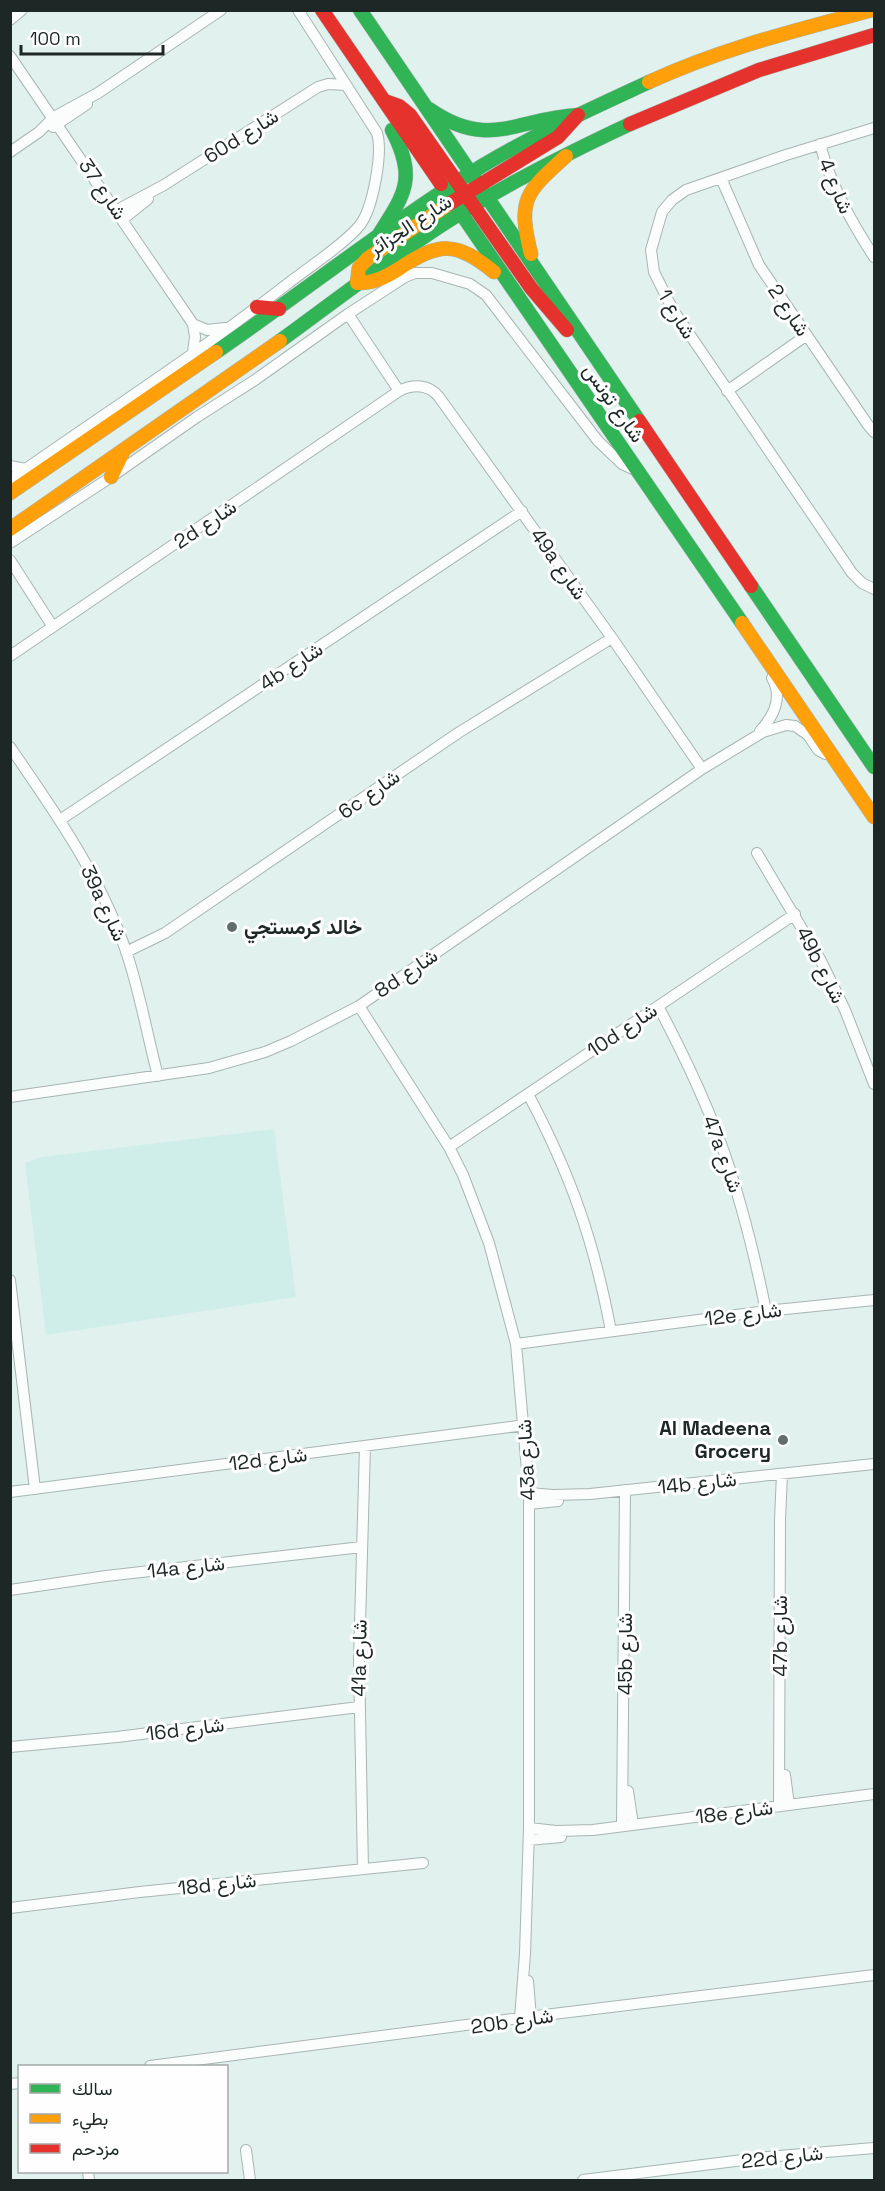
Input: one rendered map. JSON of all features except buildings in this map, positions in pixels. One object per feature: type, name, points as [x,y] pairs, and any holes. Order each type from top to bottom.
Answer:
[{"type":"main road","name":"شارع تونس","points":[[322,10],[385,101],[459,198],[513,289],[874,816]]},
{"type":"main road","name":"شارع تونس","points":[[360,10],[874,767]]},
{"type":"main road","name":"شارع الجزائر","points":[[10,493],[279,309],[470,173],[578,115],[664,73],[720,52],[872,10]]},
{"type":"main road","name":"شارع الجزائر","points":[[10,529],[253,360],[357,283],[487,198],[655,112],[707,90],[797,57],[874,35]]},
{"type":"main road","points":[[376,240],[402,197],[408,175],[405,155],[388,122],[385,101]]},
{"type":"main road","points":[[424,105],[454,123],[487,130],[510,129],[557,116],[578,115]]},
{"type":"main road","points":[[513,289],[472,254],[449,247],[425,251],[378,282],[357,283],[363,262],[459,198],[558,137],[578,115]]},
{"type":"main road","points":[[535,269],[523,229],[524,205],[533,187],[566,156]]},
{"type":"main road","points":[[467,210],[547,308],[594,356]]},
{"type":"main road","points":[[257,307],[279,309]]},
{"type":"main road","points":[[111,477],[124,451]]},
{"type":"street","points":[[10,20],[22,10]]},
{"type":"street","points":[[10,152],[221,10]]},
{"type":"street","points":[[10,480],[257,307],[354,232],[368,211],[379,154],[374,127],[298,10]]},
{"type":"street","name":"شارع 37","points":[[10,56],[193,324]]},
{"type":"street","name":"60d شارع","points":[[120,215],[318,87],[328,76],[331,63]]},
{"type":"street","name":"60d شارع","points":[[318,87],[328,84],[346,85]]},
{"type":"street","name":"شارع 1","points":[[874,128],[686,190],[662,212],[651,256],[658,281],[673,310],[727,392],[852,573],[862,583],[874,589]]},
{"type":"street","name":"شارع 4","points":[[820,144],[836,191],[850,219],[874,256]]},
{"type":"street","name":"شارع 2","points":[[721,178],[759,265],[874,432]]},
{"type":"street","points":[[10,543],[255,380],[348,314],[400,280],[415,273],[432,273],[478,288],[495,303],[598,441],[622,464],[639,472]]},
{"type":"street","points":[[348,314],[399,391]]},
{"type":"street","points":[[193,352],[193,324],[212,330],[229,327]]},
{"type":"street","points":[[727,392],[807,335]]},
{"type":"street","name":"49a شارع","points":[[399,391],[407,387],[419,386],[429,388],[436,393],[612,638],[702,769]]},
{"type":"street","name":"2d شارع","points":[[10,656],[399,391]]},
{"type":"street","points":[[10,466],[26,469]]},
{"type":"street","name":"4b شارع","points":[[60,820],[522,511]]},
{"type":"street","points":[[10,561],[53,627]]},
{"type":"street","name":"6c شارع","points":[[126,952],[165,933],[458,733],[612,638]]},
{"type":"street","name":"8d شارع","points":[[755,736],[772,716],[778,695],[775,684],[758,656],[757,643]]},
{"type":"street","name":"8d شارع","points":[[10,1097],[209,1068],[265,1052],[314,1031],[359,1006],[702,769],[755,736],[774,727],[795,726],[808,735],[821,752],[833,755]]},
{"type":"street","name":"39a شارع","points":[[10,747],[60,820],[97,883],[126,952],[158,1076]]},
{"type":"street","name":"49b شارع","points":[[757,853],[820,958],[845,1010],[874,1084]]},
{"type":"street","name":"10d شارع","points":[[449,1147],[795,914]]},
{"type":"street","name":"43a شارع","points":[[359,1006],[449,1147],[489,1243],[516,1344],[525,1425],[529,1498],[529,1840],[525,1954],[526,2018]]},
{"type":"street","name":"47a شارع","points":[[658,1006],[699,1090],[724,1151],[755,1257],[766,1311]]},
{"type":"street","points":[[528,1094],[571,1182],[588,1230],[602,1280],[611,1331]]},
{"type":"street","points":[[10,1280],[12,1317],[35,1489]]},
{"type":"street","name":"12e شارع","points":[[516,1344],[766,1311],[874,1300]]},
{"type":"street","name":"12d شارع","points":[[10,1492],[525,1425]]},
{"type":"street","name":"41a شارع","points":[[363,1869],[359,1707],[365,1446]]},
{"type":"street","name":"14b شارع","points":[[529,1498],[567,1499],[590,1494],[874,1464]]},
{"type":"street","name":"47b شارع","points":[[778,1474],[780,1751],[784,1806]]},
{"type":"street","name":"45b شارع","points":[[621,1491],[626,1540],[624,1767],[627,1826]]},
{"type":"street","name":"14a شارع","points":[[10,1590],[106,1576],[362,1547]]},
{"type":"street","name":"16d شارع","points":[[10,1747],[117,1737],[359,1707]]},
{"type":"street","name":"18e شارع","points":[[529,1828],[556,1831],[593,1830],[874,1794]]},
{"type":"street","name":"18e شارع","points":[[529,1840],[593,1830]]},
{"type":"street","name":"18d شارع","points":[[10,1908],[140,1892],[423,1863]]},
{"type":"street","name":"20b شارع","points":[[165,2065],[874,1975]]},
{"type":"street","name":"22d شارع","points":[[583,2181],[767,2157],[874,2148]]},
{"type":"street","points":[[246,2150],[250,2181]]},
{"type":"shaded area","points":[[274,1129],[296,1297],[46,1335],[25,1163],[42,1157]]},
{"type":"traffic: fast","points":[[360,10],[639,421]]},
{"type":"traffic: fast","points":[[216,352],[414,211],[482,166],[543,132],[649,82]]},
{"type":"traffic: fast","points":[[429,109],[450,121],[469,128],[486,130],[578,115]]},
{"type":"traffic: fast","points":[[280,341],[405,250],[470,207],[630,124]]},
{"type":"traffic: fast","points":[[376,239],[400,198],[406,175],[400,147],[392,130]]},
{"type":"traffic: fast","points":[[441,184],[742,623]]},
{"type":"traffic: fast","points":[[751,586],[874,767]]},
{"type":"traffic: slow","points":[[649,82],[704,59],[872,10]]},
{"type":"traffic: slow","points":[[531,254],[525,221],[528,198],[542,179],[566,156]]},
{"type":"traffic: slow","points":[[449,204],[368,258],[359,268],[357,283],[380,279],[414,259],[438,249],[459,250],[494,272]]},
{"type":"traffic: slow","points":[[10,529],[280,341]]},
{"type":"traffic: slow","points":[[10,493],[216,352]]},
{"type":"traffic: slow","points":[[111,477],[123,452]]},
{"type":"traffic: slow","points":[[742,623],[874,817]]},
{"type":"traffic: jam","points":[[322,10],[441,184]]},
{"type":"traffic: jam","points":[[630,124],[759,70],[874,35]]},
{"type":"traffic: jam","points":[[385,101],[399,106],[410,115],[531,288],[567,330]]},
{"type":"traffic: jam","points":[[449,204],[558,137],[578,115]]},
{"type":"traffic: jam","points":[[257,307],[279,309]]},
{"type":"traffic: jam","points":[[639,421],[751,586]]},
{"type":"place","name":"خالد كرمستجي","points":[[232,927]]},
{"type":"place","name":"Al Madeena Grocery","points":[[783,1440]]}]
